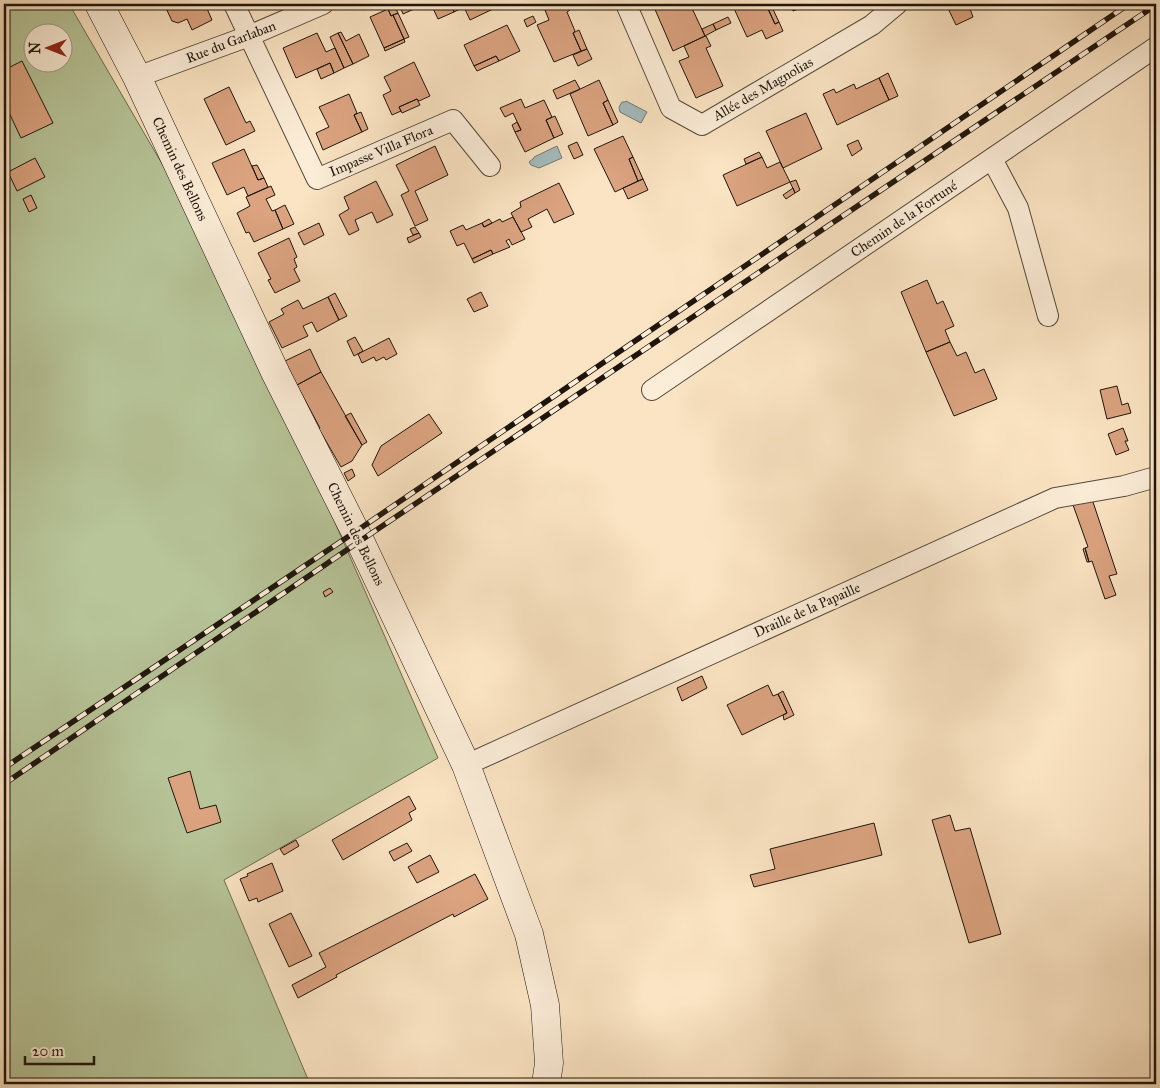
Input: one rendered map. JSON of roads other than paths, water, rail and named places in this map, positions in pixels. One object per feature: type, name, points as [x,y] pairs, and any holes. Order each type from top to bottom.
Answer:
[{"type":"main road","name":"Chemin des Bellons","points":[[99,4],[137,77],[276,374],[360,541],[466,765],[530,934],[545,1005],[548,1063],[546,1084]]},
{"type":"street","points":[[234,4],[249,36]]},
{"type":"street","name":"Rue du Garlaban","points":[[137,77],[249,36],[323,4]]},
{"type":"street","name":"Allée des Magnolias","points":[[626,4],[671,108],[702,124],[872,25],[897,4]]},
{"type":"street","name":"Impasse Villa Flora","points":[[249,36],[317,179],[453,120],[490,166]]},
{"type":"street","name":"Chemin de la Fortuné","points":[[652,390],[1156,47]]},
{"type":"street","points":[[992,159],[1018,208],[1048,316]]},
{"type":"street","name":"Draille de la Papaille","points":[[466,765],[1055,498],[1124,486],[1156,477]]},
{"type":"water","points":[[626,101],[647,112],[641,123],[620,112],[619,107],[622,102]]},
{"type":"water","points":[[557,146],[562,158],[539,168],[531,165],[529,162],[534,157]]},
{"type":"railway","points":[[4,768],[355,532],[1129,4]]},
{"type":"railway","points":[[4,784],[360,541],[1156,5]]}]
